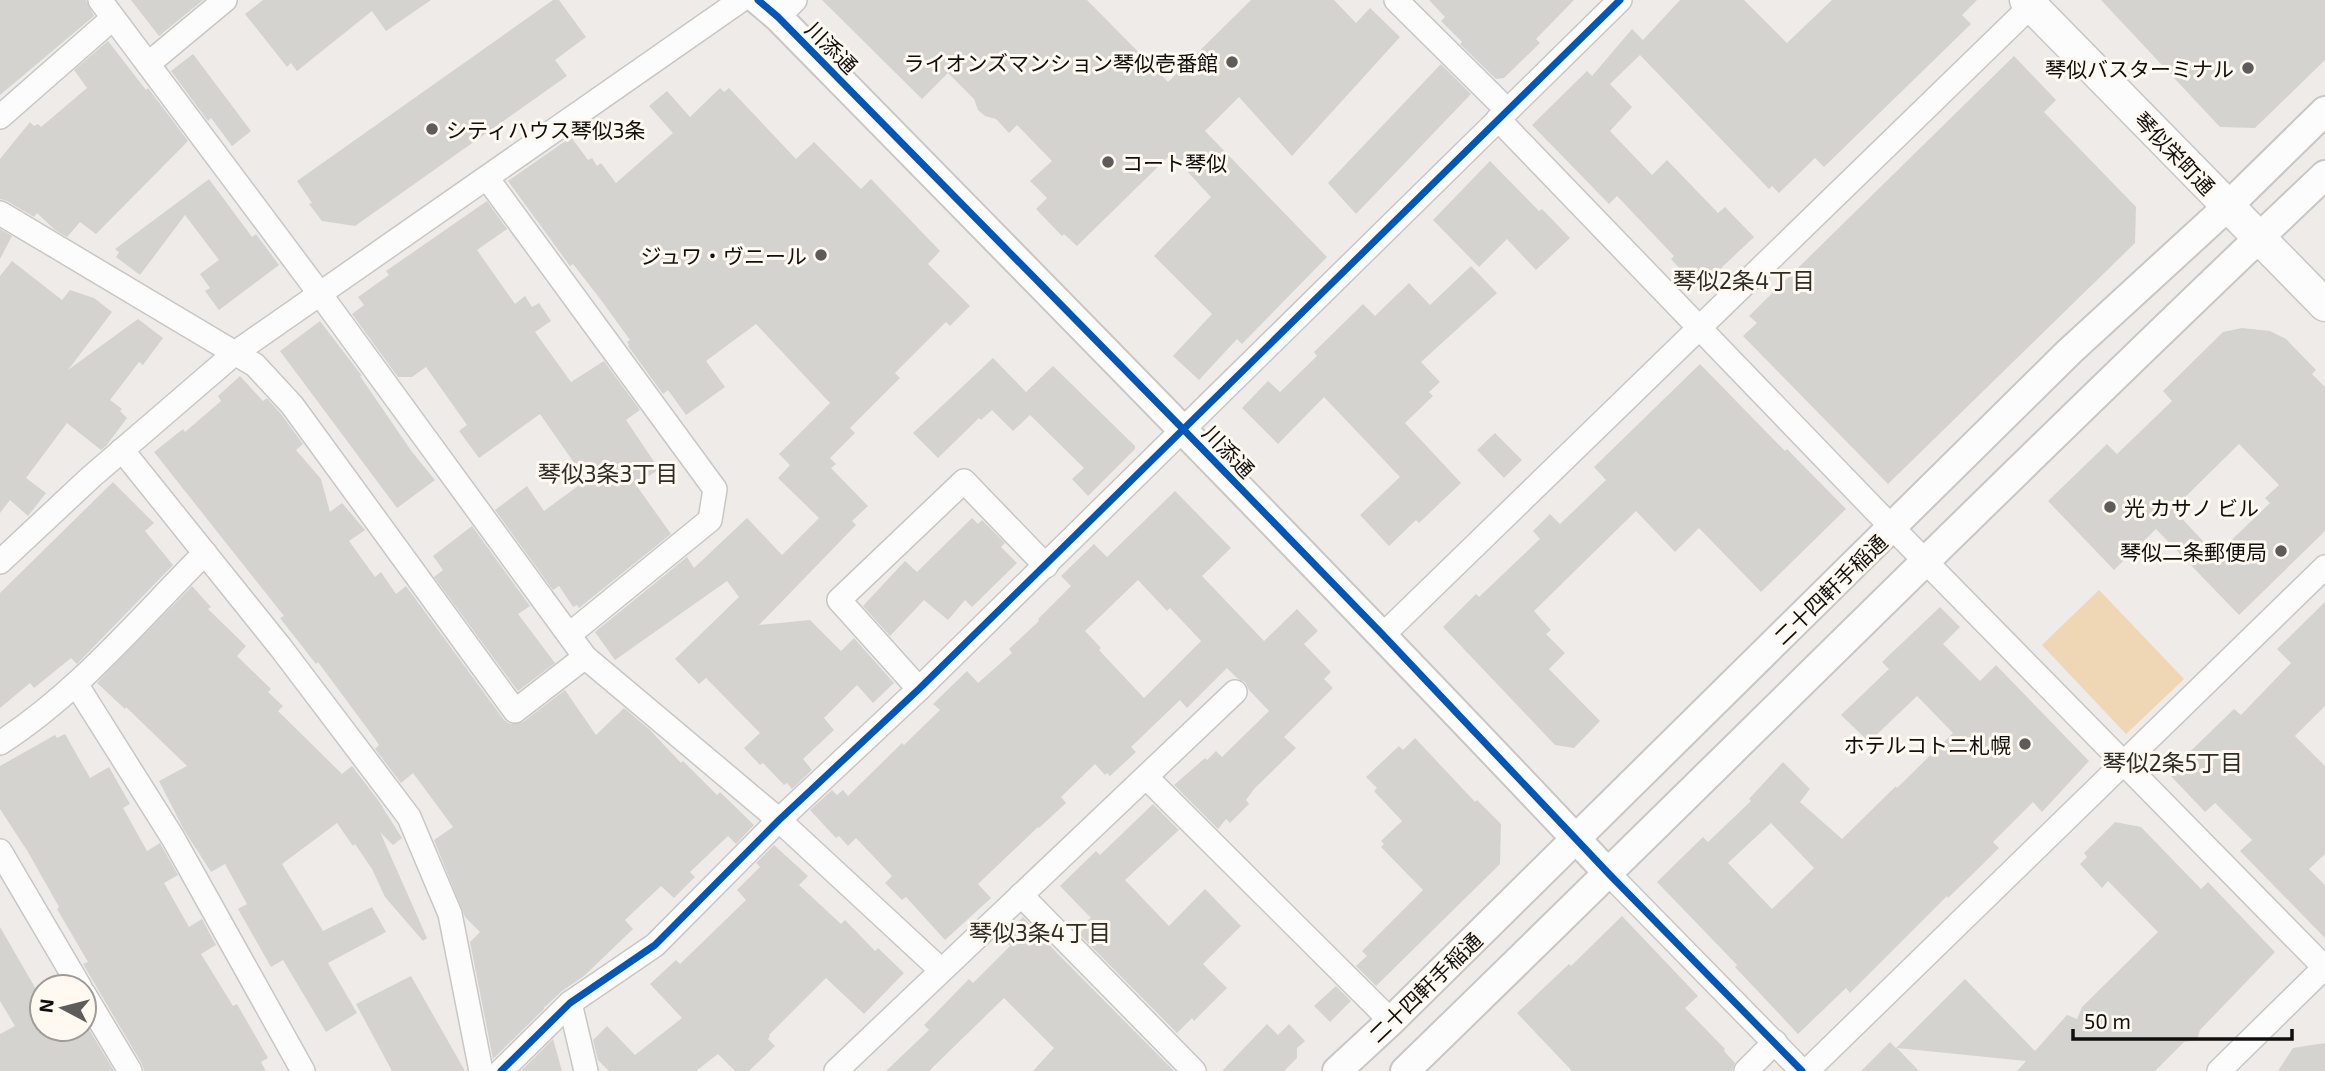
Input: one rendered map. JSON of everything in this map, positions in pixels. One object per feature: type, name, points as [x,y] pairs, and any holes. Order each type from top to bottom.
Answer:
[{"type":"main road","name":"琴似栄町通","points":[[2031,2],[2258,239],[2325,305]]},
{"type":"street","points":[[148,64],[225,0]]},
{"type":"street","points":[[0,562],[122,450],[235,353],[741,0]]},
{"type":"street","points":[[1396,0],[1699,328],[2325,968],[2219,1071]]},
{"type":"street","points":[[501,1071],[570,1003],[655,945],[779,820],[919,689],[1620,0]]},
{"type":"street","points":[[1383,635],[2031,2]]},
{"type":"street","name":"川添通","points":[[777,6],[1383,635],[1609,874]]},
{"type":"street","points":[[0,117],[107,9],[320,294],[585,657],[779,820],[941,970]]},
{"type":"street","name":"二十四軒手稲通","points":[[1337,1071],[1893,528],[2070,351],[2227,207],[2325,111]]},
{"type":"street","points":[[1405,1071],[2325,175]]},
{"type":"street","points":[[487,178],[715,489],[710,520],[570,634]]},
{"type":"street","points":[[0,213],[255,365],[292,405],[515,711],[585,657]]},
{"type":"street","points":[[122,450],[281,648],[409,817],[450,914],[481,1071]]},
{"type":"street","points":[[919,689],[839,600],[964,481],[1045,566]]},
{"type":"street","points":[[0,743],[27,726],[76,684],[205,553]]},
{"type":"street","points":[[1609,874],[1805,1071],[2325,567]]},
{"type":"street","points":[[76,684],[173,838],[303,1071]]},
{"type":"street","points":[[836,1071],[1235,692]]},
{"type":"street","points":[[1146,777],[1391,1021]]},
{"type":"street","points":[[0,851],[72,973]]},
{"type":"street","points":[[1021,895],[1194,1071]]},
{"type":"street","points":[[570,1003],[586,1071]]},
{"type":"street","points":[[98,1017],[130,1071]]},
{"type":"street","points":[[1746,1071],[1775,1042]]},
{"type":"shaded area","points":[[2099,590],[2184,679],[2126,734],[2042,645]]},
{"type":"building","points":[[0,0],[86,0],[94,16],[0,95]]},
{"type":"building","points":[[131,0],[203,0],[159,36]]},
{"type":"building","points":[[263,0],[431,0],[386,31],[372,11],[297,71],[291,63],[287,67],[245,14]]},
{"type":"building","name":"シティハウス琴似3条","points":[[553,0],[559,0],[586,37],[555,60],[567,76],[355,226],[322,221],[297,181]]},
{"type":"building","points":[[822,0],[1087,0],[1168,82],[1251,0],[1334,0],[1356,23],[1370,8],[1400,37],[1292,156],[1239,97],[1205,131],[1327,257],[1242,344],[1237,339],[1199,380],[1173,356],[1212,314],[1154,256],[1211,197],[1171,154],[1077,246],[1064,234],[1062,236],[1036,209],[1047,198],[1030,181],[1052,161],[1017,125],[1009,133],[996,119],[985,116],[978,110],[974,99],[948,73],[922,99]]},
{"type":"building","points":[[1429,0],[1574,0],[1536,39],[1540,43],[1504,78],[1496,79],[1460,44],[1462,42],[1441,21],[1445,17]]},
{"type":"building","points":[[1680,0],[1744,0],[1787,43],[1832,0],[1977,0],[1962,15],[1971,24],[1824,167],[1815,158],[1779,193],[1772,186],[1769,189],[1640,55],[1610,84],[1632,107],[1610,131],[1652,175],[1667,160],[1718,213],[1725,207],[1754,237],[1699,289],[1671,259],[1674,256],[1617,196],[1609,204],[1532,125],[1587,71],[1592,76],[1632,29],[1643,40]]},
{"type":"building","name":"琴似バスターミナル","points":[[2101,0],[2325,0],[2325,60],[2255,128],[2220,127]]},
{"type":"building","points":[[108,41],[188,141],[96,234],[80,222],[67,237],[37,213],[34,217],[0,199],[0,159],[30,122],[41,127],[87,88],[74,70]]},
{"type":"building","points":[[193,54],[251,131],[232,146],[211,118],[208,121],[171,71]]},
{"type":"building","points":[[2014,56],[2056,100],[2044,112],[2136,207],[2135,243],[1888,484],[1743,336],[1757,323],[1749,316]]},
{"type":"building","points":[[1441,64],[1471,94],[1356,214],[1328,183]]},
{"type":"building","points":[[720,88],[724,92],[729,88],[796,159],[814,142],[861,189],[871,179],[940,251],[928,264],[970,306],[950,326],[946,322],[895,373],[900,378],[850,428],[855,433],[830,458],[836,464],[831,468],[868,506],[852,521],[856,525],[759,625],[810,620],[841,651],[854,638],[894,683],[873,703],[857,685],[824,718],[834,730],[803,759],[812,770],[792,789],[787,783],[784,785],[763,763],[760,765],[744,748],[760,733],[706,678],[699,684],[675,659],[739,597],[727,581],[615,660],[595,632],[687,557],[694,568],[747,518],[782,555],[819,518],[778,478],[790,465],[779,454],[830,403],[756,324],[706,361],[725,387],[686,415],[668,390],[663,394],[628,346],[627,342],[630,340],[601,300],[573,264],[570,266],[508,181],[571,137],[588,160],[592,158],[597,166],[601,163],[616,183],[673,133],[649,106],[667,91],[690,117]]},
{"type":"building","points":[[1490,161],[1570,238],[1536,270],[1507,239],[1479,267],[1433,220]]},
{"type":"building","points":[[209,179],[252,237],[256,234],[279,265],[219,310],[205,291],[210,288],[200,274],[219,260],[185,215],[140,275],[116,257],[119,252],[115,249]]},
{"type":"building","points":[[487,201],[507,229],[477,250],[515,304],[525,296],[532,307],[539,303],[551,321],[535,332],[571,382],[604,361],[640,410],[626,420],[659,469],[636,485],[671,534],[579,608],[577,605],[573,607],[559,586],[553,590],[495,510],[527,486],[544,511],[586,480],[540,414],[479,458],[459,431],[467,425],[426,367],[412,377],[398,377],[352,314],[364,305],[358,297],[389,275],[386,271]]},
{"type":"building","points":[[0,229],[12,236],[0,259]]},
{"type":"building","points":[[12,261],[62,300],[70,290],[94,298],[112,312],[68,370],[138,319],[163,338],[143,365],[139,362],[110,400],[122,409],[120,411],[127,418],[106,446],[101,450],[67,423],[26,478],[46,493],[28,516],[10,500],[0,513],[0,276]]},
{"type":"building","points":[[1471,266],[1497,293],[1421,362],[1440,382],[1429,392],[1433,396],[1405,423],[1461,483],[1419,523],[1416,520],[1389,546],[1360,515],[1400,477],[1324,397],[1278,444],[1242,408],[1268,381],[1280,392],[1317,356],[1314,352],[1363,304],[1375,316],[1409,283],[1430,305]]},
{"type":"building","points":[[320,321],[362,376],[412,452],[435,480],[397,508],[280,351]]},
{"type":"building","points":[[2242,328],[2270,331],[2286,339],[2316,370],[2312,374],[2325,387],[2325,531],[2239,615],[2156,529],[2114,570],[2048,501],[2107,444],[2117,454],[2172,401],[2163,391],[2223,332]],"holes":[[[2239,444],[2279,485],[2265,498],[2270,503],[2216,555],[2173,509]]]},
{"type":"building","points":[[993,358],[1026,392],[1053,366],[1135,446],[1135,449],[1088,496],[1072,479],[1084,468],[1030,415],[1013,431],[992,410],[981,420],[979,418],[938,458],[913,433]]},
{"type":"building","points":[[1700,364],[1846,509],[1761,592],[1699,528],[1675,552],[1636,511],[1534,611],[1551,630],[1546,634],[1565,653],[1549,669],[1600,721],[1574,748],[1555,745],[1443,627],[1476,594],[1479,597],[1540,539],[1533,531],[1550,514],[1560,524],[1606,480],[1594,467]]},
{"type":"building","points":[[240,376],[263,401],[267,398],[303,444],[296,450],[321,479],[330,512],[342,503],[365,530],[349,541],[375,577],[381,572],[396,594],[406,586],[504,720],[510,724],[523,722],[565,690],[596,735],[624,708],[649,729],[681,763],[683,761],[717,795],[720,792],[754,825],[736,844],[728,836],[690,872],[695,877],[674,898],[661,886],[625,920],[633,929],[584,976],[544,1006],[493,1059],[470,942],[480,932],[465,917],[434,840],[453,827],[413,773],[401,783],[375,749],[379,745],[375,739],[318,662],[316,664],[280,618],[284,616],[154,452],[183,429],[185,432],[221,401],[218,396]]},
{"type":"building","points":[[1495,433],[1522,460],[1504,478],[1477,450]]},
{"type":"building","points":[[113,482],[154,523],[145,531],[173,565],[77,664],[71,658],[34,688],[30,683],[0,708],[0,593]]},
{"type":"building","points":[[1175,491],[1231,548],[1202,576],[1264,641],[1297,609],[1318,631],[1304,644],[1331,672],[1324,679],[1333,688],[1284,737],[1296,748],[1254,789],[1246,800],[1249,804],[1230,823],[1226,819],[1218,829],[1174,785],[1216,751],[1222,757],[1269,711],[1245,682],[1227,668],[1187,708],[1180,700],[1131,747],[1136,752],[1110,776],[1107,773],[1105,775],[1095,764],[1061,797],[1066,803],[978,884],[991,898],[945,940],[906,897],[902,900],[885,883],[892,876],[856,838],[848,846],[839,836],[836,838],[810,810],[832,790],[837,795],[843,790],[848,796],[940,710],[933,704],[967,671],[978,683],[1012,653],[1009,649],[1071,586],[1061,576],[1094,544],[1107,557]],"holes":[[[1138,580],[1167,611],[1170,608],[1201,641],[1144,698],[1085,631]]]},
{"type":"building","points":[[972,518],[978,524],[982,520],[1005,543],[1001,547],[1017,563],[972,607],[965,600],[948,620],[924,600],[890,636],[863,606],[905,561],[917,572]]},
{"type":"building","points":[[472,526],[530,606],[518,614],[555,663],[518,691],[434,577],[443,570],[433,556]]},
{"type":"building","points":[[192,586],[211,607],[208,609],[246,646],[237,656],[271,689],[268,692],[283,706],[278,711],[342,774],[352,766],[402,838],[393,845],[380,832],[427,938],[423,941],[385,897],[372,869],[337,823],[282,864],[323,931],[372,907],[386,932],[328,963],[357,1013],[326,1032],[283,960],[271,967],[238,909],[247,904],[225,864],[211,872],[184,830],[159,781],[187,766],[97,683]]},
{"type":"building","points":[[2325,602],[2325,706],[2295,736],[2325,766],[2325,854],[2309,869],[2325,885],[2325,938],[2240,851],[2252,840],[2215,803],[2205,812],[2168,773],[2234,709],[2241,715],[2291,663],[2277,649]]},
{"type":"building","points":[[1940,607],[1960,627],[1943,644],[1980,681],[1996,665],[2089,761],[2042,812],[2033,802],[1993,842],[1999,848],[1983,864],[1850,993],[1846,988],[1798,1034],[1735,967],[1737,965],[1657,882],[1703,837],[1708,842],[1751,801],[1749,799],[1783,762],[1810,789],[1800,802],[1842,839],[1896,786],[1897,788],[1953,733],[1917,696],[1869,742],[1841,715],[1889,669],[1882,662]],"holes":[[[1771,823],[1814,868],[1772,909],[1728,863]]]},
{"type":"building","points":[[65,734],[90,778],[109,767],[130,804],[123,808],[147,851],[160,843],[178,875],[164,883],[189,927],[202,919],[216,945],[201,954],[233,1006],[237,1004],[268,1058],[261,1062],[266,1071],[144,1071],[98,989],[98,973],[88,973],[83,964],[88,962],[57,909],[59,907],[0,809],[0,766],[55,735],[57,738]]},
{"type":"building","points":[[1415,738],[1475,802],[1477,800],[1501,824],[1500,864],[1376,986],[1356,966],[1367,956],[1362,951],[1423,890],[1381,847],[1384,844],[1381,841],[1402,821],[1374,791],[1377,788],[1366,777],[1399,746],[1403,750]]},
{"type":"building","points":[[1153,804],[1179,830],[1125,880],[1169,926],[1205,889],[1241,926],[1203,964],[1227,988],[1194,1021],[1192,1018],[1177,1033],[1079,934],[1090,923],[1088,920],[1091,918],[1060,886],[1096,851],[1100,855]]},
{"type":"building","points":[[2115,822],[2141,827],[2201,889],[2208,882],[2275,952],[2200,1030],[2197,1040],[2184,1042],[2155,1071],[2017,1071],[2026,1061],[1897,1048],[1919,1071],[1861,1071],[1890,1042],[1896,1048],[1965,979],[2035,1051],[2067,1015],[2077,1019],[2082,1007],[2158,932],[2108,881],[2102,888],[2080,864],[2087,857],[2084,853]]},
{"type":"building","points":[[774,845],[808,876],[799,885],[841,924],[845,920],[875,951],[878,948],[904,973],[864,1014],[826,978],[769,1035],[768,1039],[775,1046],[749,1071],[735,1071],[718,1054],[696,1071],[609,1071],[598,1060],[593,1040],[607,1026],[635,1055],[682,1018],[650,984],[676,960],[680,964],[746,900],[737,890],[760,867],[756,863]]},
{"type":"building","points":[[1622,916],[1698,996],[1685,1008],[1725,1049],[1735,1063],[1732,1071],[1572,1071],[1517,1013],[1569,964],[1571,966]]},
{"type":"building","points":[[1023,917],[1174,1071],[1033,1071],[1054,1048],[1004,998],[929,1071],[886,1071],[929,1030],[924,1025],[969,979],[973,983],[1010,946],[1002,938]]},
{"type":"building","points":[[0,927],[28,975],[28,1043],[97,1043],[114,1071],[0,1071],[0,1034],[15,1026],[0,1001]]},
{"type":"building","points":[[411,976],[465,1071],[392,1071],[356,1004]]},
{"type":"building","points":[[1336,986],[1351,1001],[1330,1022],[1314,1006]]},
{"type":"building","points":[[1267,1024],[1278,1035],[1289,1024],[1305,1041],[1297,1048],[1297,1058],[1284,1071],[1222,1071]]},
{"type":"building","points":[[553,1039],[562,1071],[521,1071]]},
{"type":"building","points":[[2325,1043],[2325,1071],[2278,1071],[2293,1048]]},
{"type":"cycle path","points":[[758,0],[778,17],[1183,429],[1609,874],[1802,1071]]},
{"type":"cycle path","points":[[501,1071],[570,1003],[655,945],[779,820],[919,689],[1620,0]]},
{"type":"place","name":"ライオンズマンション琴似壱番館","points":[[1232,62]]},
{"type":"place","name":"琴似バスターミナル","points":[[2248,68]]},
{"type":"place","name":"シティハウス琴似3条","points":[[432,129]]},
{"type":"place","name":"コート琴似","points":[[1108,162]]},
{"type":"place","name":"ジュワ・ヴニール","points":[[821,255]]},
{"type":"place","name":"光 カサノ ビル","points":[[2110,507]]},
{"type":"place","name":"琴似二条郵便局","points":[[2281,551]]},
{"type":"place","name":"ホテルコトニ札幌","points":[[2025,744]]},
{"type":"district","name":"琴似2条4丁目","points":[[1744,280]]},
{"type":"district","name":"琴似3条3丁目","points":[[608,473]]},
{"type":"district","name":"琴似2条5丁目","points":[[2173,762]]},
{"type":"district","name":"琴似3条4丁目","points":[[1040,932]]}]
